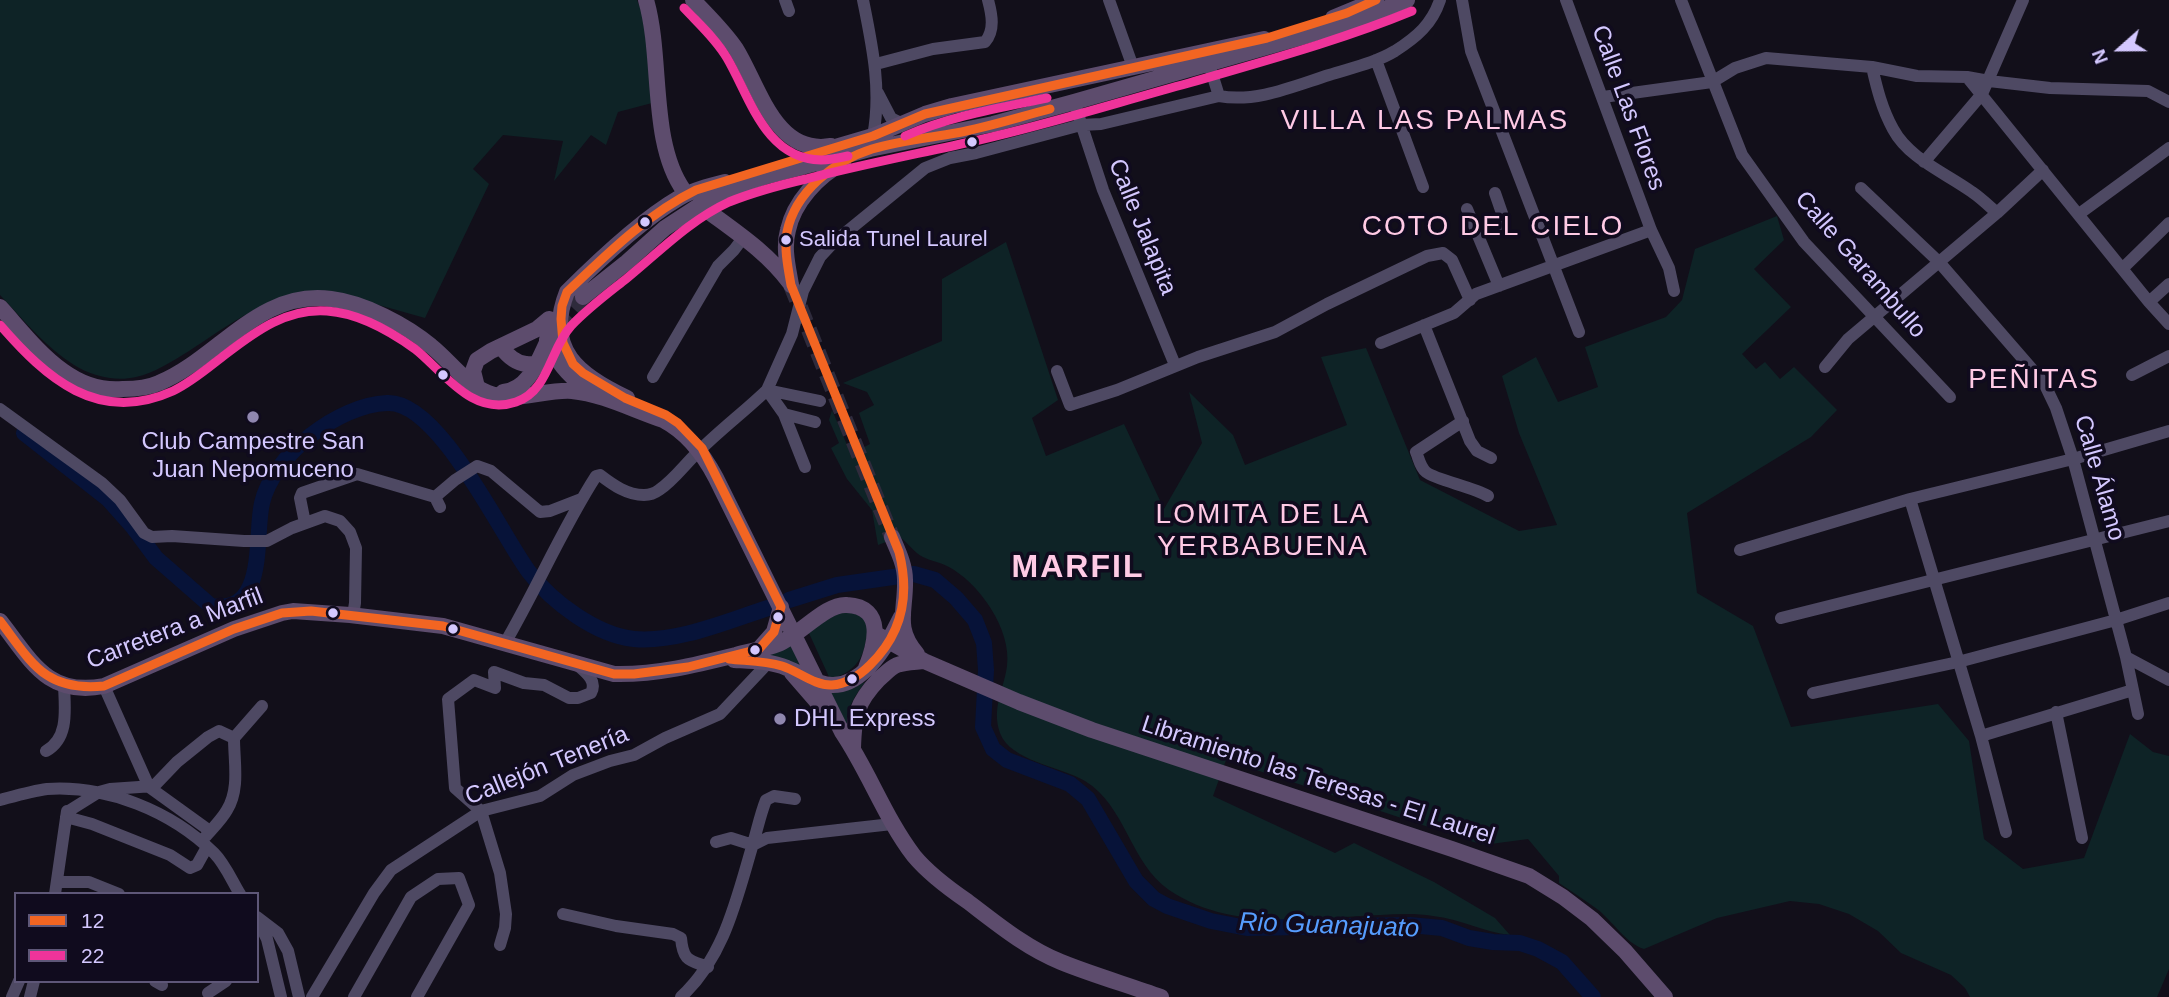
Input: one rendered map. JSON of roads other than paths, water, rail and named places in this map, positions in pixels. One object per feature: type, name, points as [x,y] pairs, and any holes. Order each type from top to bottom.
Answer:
[{"type":"main road","points":[[646,0],[667,151],[672,170],[684,191]]},
{"type":"main road","points":[[693,0],[733,45],[773,118],[792,139],[821,148],[871,143]]},
{"type":"main road","points":[[705,209],[773,262],[791,285],[786,250],[788,228],[814,183],[826,172],[903,124],[952,106],[1267,38],[1347,13],[1376,0]]},
{"type":"main road","points":[[725,182],[680,208],[640,237],[580,295],[627,262],[665,228],[711,198],[767,176],[871,143],[993,124],[1074,102],[1347,24],[1407,0]]},
{"type":"main road","points":[[842,732],[701,452],[678,423],[666,415],[625,398],[583,373],[567,355],[561,319],[567,292],[635,230],[680,198],[695,190],[851,143]]},
{"type":"main road","points":[[0,307],[44,356],[63,372],[97,388],[118,390],[157,384],[177,375],[248,322],[289,302],[331,299],[354,305],[398,324],[432,346],[464,377],[484,390],[515,397],[559,391],[587,393],[663,420],[674,426],[701,452]]},
{"type":"main road","points":[[484,390],[473,371],[482,355],[537,329],[550,329]]},
{"type":"main road","points":[[550,329],[556,359],[566,373],[596,397]]},
{"type":"main road","points":[[484,390],[515,389],[522,385],[537,363],[550,329]]},
{"type":"main road","points":[[500,347],[510,358],[522,363],[537,363],[566,373]]},
{"type":"main road","points":[[892,537],[903,564],[905,578],[901,617],[905,634],[914,651],[924,661]]},
{"type":"main road","points":[[795,636],[839,605],[850,605],[869,615],[883,637]]},
{"type":"main road","points":[[759,649],[774,632],[780,607]]},
{"type":"main road","name":"Carretera a Marfil","points":[[0,621],[40,671],[64,686],[82,688],[104,686],[234,629],[282,612],[311,611],[443,626],[614,674],[688,667],[778,644],[795,636]]},
{"type":"main road","points":[[817,681],[831,685],[849,682],[866,668],[883,637],[901,617]]},
{"type":"main road","name":"Libramiento las Teresas - El Laurel","points":[[883,637],[924,661],[1092,730],[1528,876],[1592,919],[1625,951],[1665,997]]},
{"type":"main road","name":"Carretera a Marfil","points":[[721,659],[769,662],[817,681]]},
{"type":"main road","points":[[853,748],[855,714],[869,689],[887,671],[899,664],[924,661]]},
{"type":"main road","points":[[788,668],[842,732],[892,824],[916,858],[936,879],[1009,932],[1060,961],[1161,997]]},
{"type":"street","points":[[863,0],[876,64],[876,121],[871,143]]},
{"type":"street","points":[[876,64],[933,49],[985,42],[989,38],[992,24],[988,0]]},
{"type":"street","points":[[1109,0],[1133,67]]},
{"type":"street","points":[[505,643],[581,499],[596,476],[600,475],[620,489],[645,495],[657,492],[701,452],[766,390],[792,334],[803,291],[820,257],[833,243],[925,168],[950,158],[1081,125],[1101,124],[1219,96],[1232,99],[1273,92],[1376,60],[1396,50],[1423,29],[1434,18],[1440,0]]},
{"type":"street","points":[[1462,0],[1471,51],[1579,332]]},
{"type":"street","name":"Calle Las Flores","points":[[1566,0],[1651,230],[1669,268],[1674,291]]},
{"type":"street","name":"Calle Garambullo","points":[[1681,0],[1742,155],[1804,242],[1950,397]]},
{"type":"street","points":[[1924,162],[1982,94],[2023,0]]},
{"type":"street","points":[[1603,97],[1712,82],[1735,68],[1766,58],[1872,67],[1917,76],[1967,77],[2050,88],[2148,91],[2169,102]]},
{"type":"street","points":[[1376,60],[1423,187]]},
{"type":"street","points":[[1209,64],[1219,96]]},
{"type":"street","points":[[1872,67],[1878,96],[1894,131],[1924,162],[1974,193],[1997,213]]},
{"type":"street","points":[[1967,77],[2169,324]]},
{"type":"street","points":[[876,86],[891,118],[903,124]]},
{"type":"street","name":"Calle Jalapita","points":[[1074,102],[1103,190],[1175,365]]},
{"type":"street","points":[[2080,214],[2169,148]]},
{"type":"street","points":[[1825,367],[1848,339],[1997,213],[2043,170]]},
{"type":"street","name":"Calle Álamo","points":[[1861,188],[1939,262],[2044,383],[2056,408],[2073,459],[2126,657],[2138,714]]},
{"type":"street","points":[[1478,234],[1505,222],[1495,193]]},
{"type":"street","points":[[1467,209],[1499,286]]},
{"type":"street","points":[[2123,268],[2169,223]]},
{"type":"street","points":[[1381,342],[1454,313],[1473,297],[1499,286],[1651,230]]},
{"type":"street","points":[[653,377],[718,266],[743,238]]},
{"type":"street","points":[[1057,371],[1070,405],[1117,390],[1175,365],[1275,332],[1326,304],[1427,256],[1443,253],[1452,260],[1473,297]]},
{"type":"street","points":[[2149,302],[2169,284]]},
{"type":"street","points":[[1424,325],[1470,441],[1477,451],[1491,458]]},
{"type":"street","points":[[2132,375],[2169,356]]},
{"type":"street","points":[[766,390],[820,401]]},
{"type":"street","points":[[766,390],[784,414],[805,467]]},
{"type":"street","points":[[0,409],[102,483],[120,500],[144,533],[152,537],[267,541],[324,516],[340,521],[350,532],[356,548],[354,609],[350,615]]},
{"type":"street","points":[[784,414],[815,422]]},
{"type":"street","points":[[1463,421],[1416,452],[1428,473],[1488,496]]},
{"type":"street","points":[[1740,550],[1910,499],[2073,459],[2169,431]]},
{"type":"street","points":[[305,523],[300,498],[302,493],[357,474],[438,502],[455,480],[477,466],[491,471],[540,512],[581,499]]},
{"type":"street","points":[[1910,499],[2006,832]]},
{"type":"street","points":[[1781,618],[2169,521]]},
{"type":"street","points":[[1813,693],[1958,662],[2169,603]]},
{"type":"street","points":[[2126,657],[2169,680]]},
{"type":"street","name":"Callejón Tenería","points":[[312,997],[374,893],[391,870],[481,811],[540,796],[573,775],[634,755],[720,714],[769,662]]},
{"type":"street","points":[[499,945],[505,929],[506,914],[500,873],[481,811],[455,788],[448,699],[474,680],[495,688],[494,673],[544,685],[569,698],[578,698],[591,693],[594,688],[592,681],[575,663]]},
{"type":"street","points":[[46,751],[55,745],[64,725],[64,686]]},
{"type":"street","points":[[104,686],[149,787],[210,831]]},
{"type":"street","points":[[1980,736],[2133,691]]},
{"type":"street","points":[[67,814],[170,855],[186,866],[194,867],[210,831],[226,812],[235,792],[234,738],[262,706]]},
{"type":"street","points":[[2056,712],[2082,838]]},
{"type":"street","points":[[67,814],[99,792],[155,786],[177,762],[219,731],[234,738]]},
{"type":"street","points":[[0,800],[45,789],[99,792],[140,806],[180,824],[204,844],[216,855],[239,892]]},
{"type":"street","points":[[65,790],[71,802],[56,888],[89,882],[114,892]]},
{"type":"street","points":[[681,997],[708,967],[729,922],[766,800],[774,796],[795,799]]},
{"type":"street","points":[[716,842],[731,838],[753,845],[767,838],[892,824]]},
{"type":"street","points":[[354,997],[411,897],[438,879],[459,878],[469,905],[416,997]]},
{"type":"street","points":[[563,914],[616,926],[673,934],[681,938],[682,953],[687,959],[708,967]]},
{"type":"street","points":[[259,919],[278,933],[288,951],[299,997]]},
{"type":"street","points":[[262,943],[281,997]]},
{"type":"street","points":[[209,995],[224,983]]},
{"type":"waterway","points":[[24,433],[108,499],[156,558],[211,606],[229,606],[242,598],[250,586],[255,571],[262,503],[279,467],[310,436],[329,423],[368,406],[387,403],[407,408],[427,423],[467,472],[529,572],[550,595],[590,624],[634,639],[667,638],[702,630],[768,608]]},
{"type":"waterway","name":"Rio Guanajuato","points":[[789,600],[837,585],[914,574],[935,580],[956,598],[975,620],[984,643],[986,670],[983,727],[993,749],[1007,760],[1070,784],[1088,799],[1136,881],[1154,899],[1167,906],[1211,921],[1247,928],[1410,925],[1442,928],[1469,938],[1493,942],[1520,943],[1562,962],[1593,997]]},
{"type":"tunnel","points":[[791,285],[892,537]]},
{"type":"tunnel","points":[[556,325],[583,297]]},
{"type":"place","name":"Salida Tunel Laurel","points":[[786,240]]},
{"type":"place","name":"Club Campestre San Juan Nepomuceno","points":[[253,417]]},
{"type":"place","name":"DHL Express","points":[[780,719]]},
{"type":"district","name":"VILLA LAS PALMAS","points":[[1425,121]]},
{"type":"district","name":"COTO DEL CIELO","points":[[1493,227]]},
{"type":"district","name":"PEÑITAS","points":[[2034,380]]},
{"type":"district","name":"LOMITA DE LA YERBABUENA","points":[[1263,531]]},
{"type":"district","name":"MARFIL","points":[[1078,568]]}]
